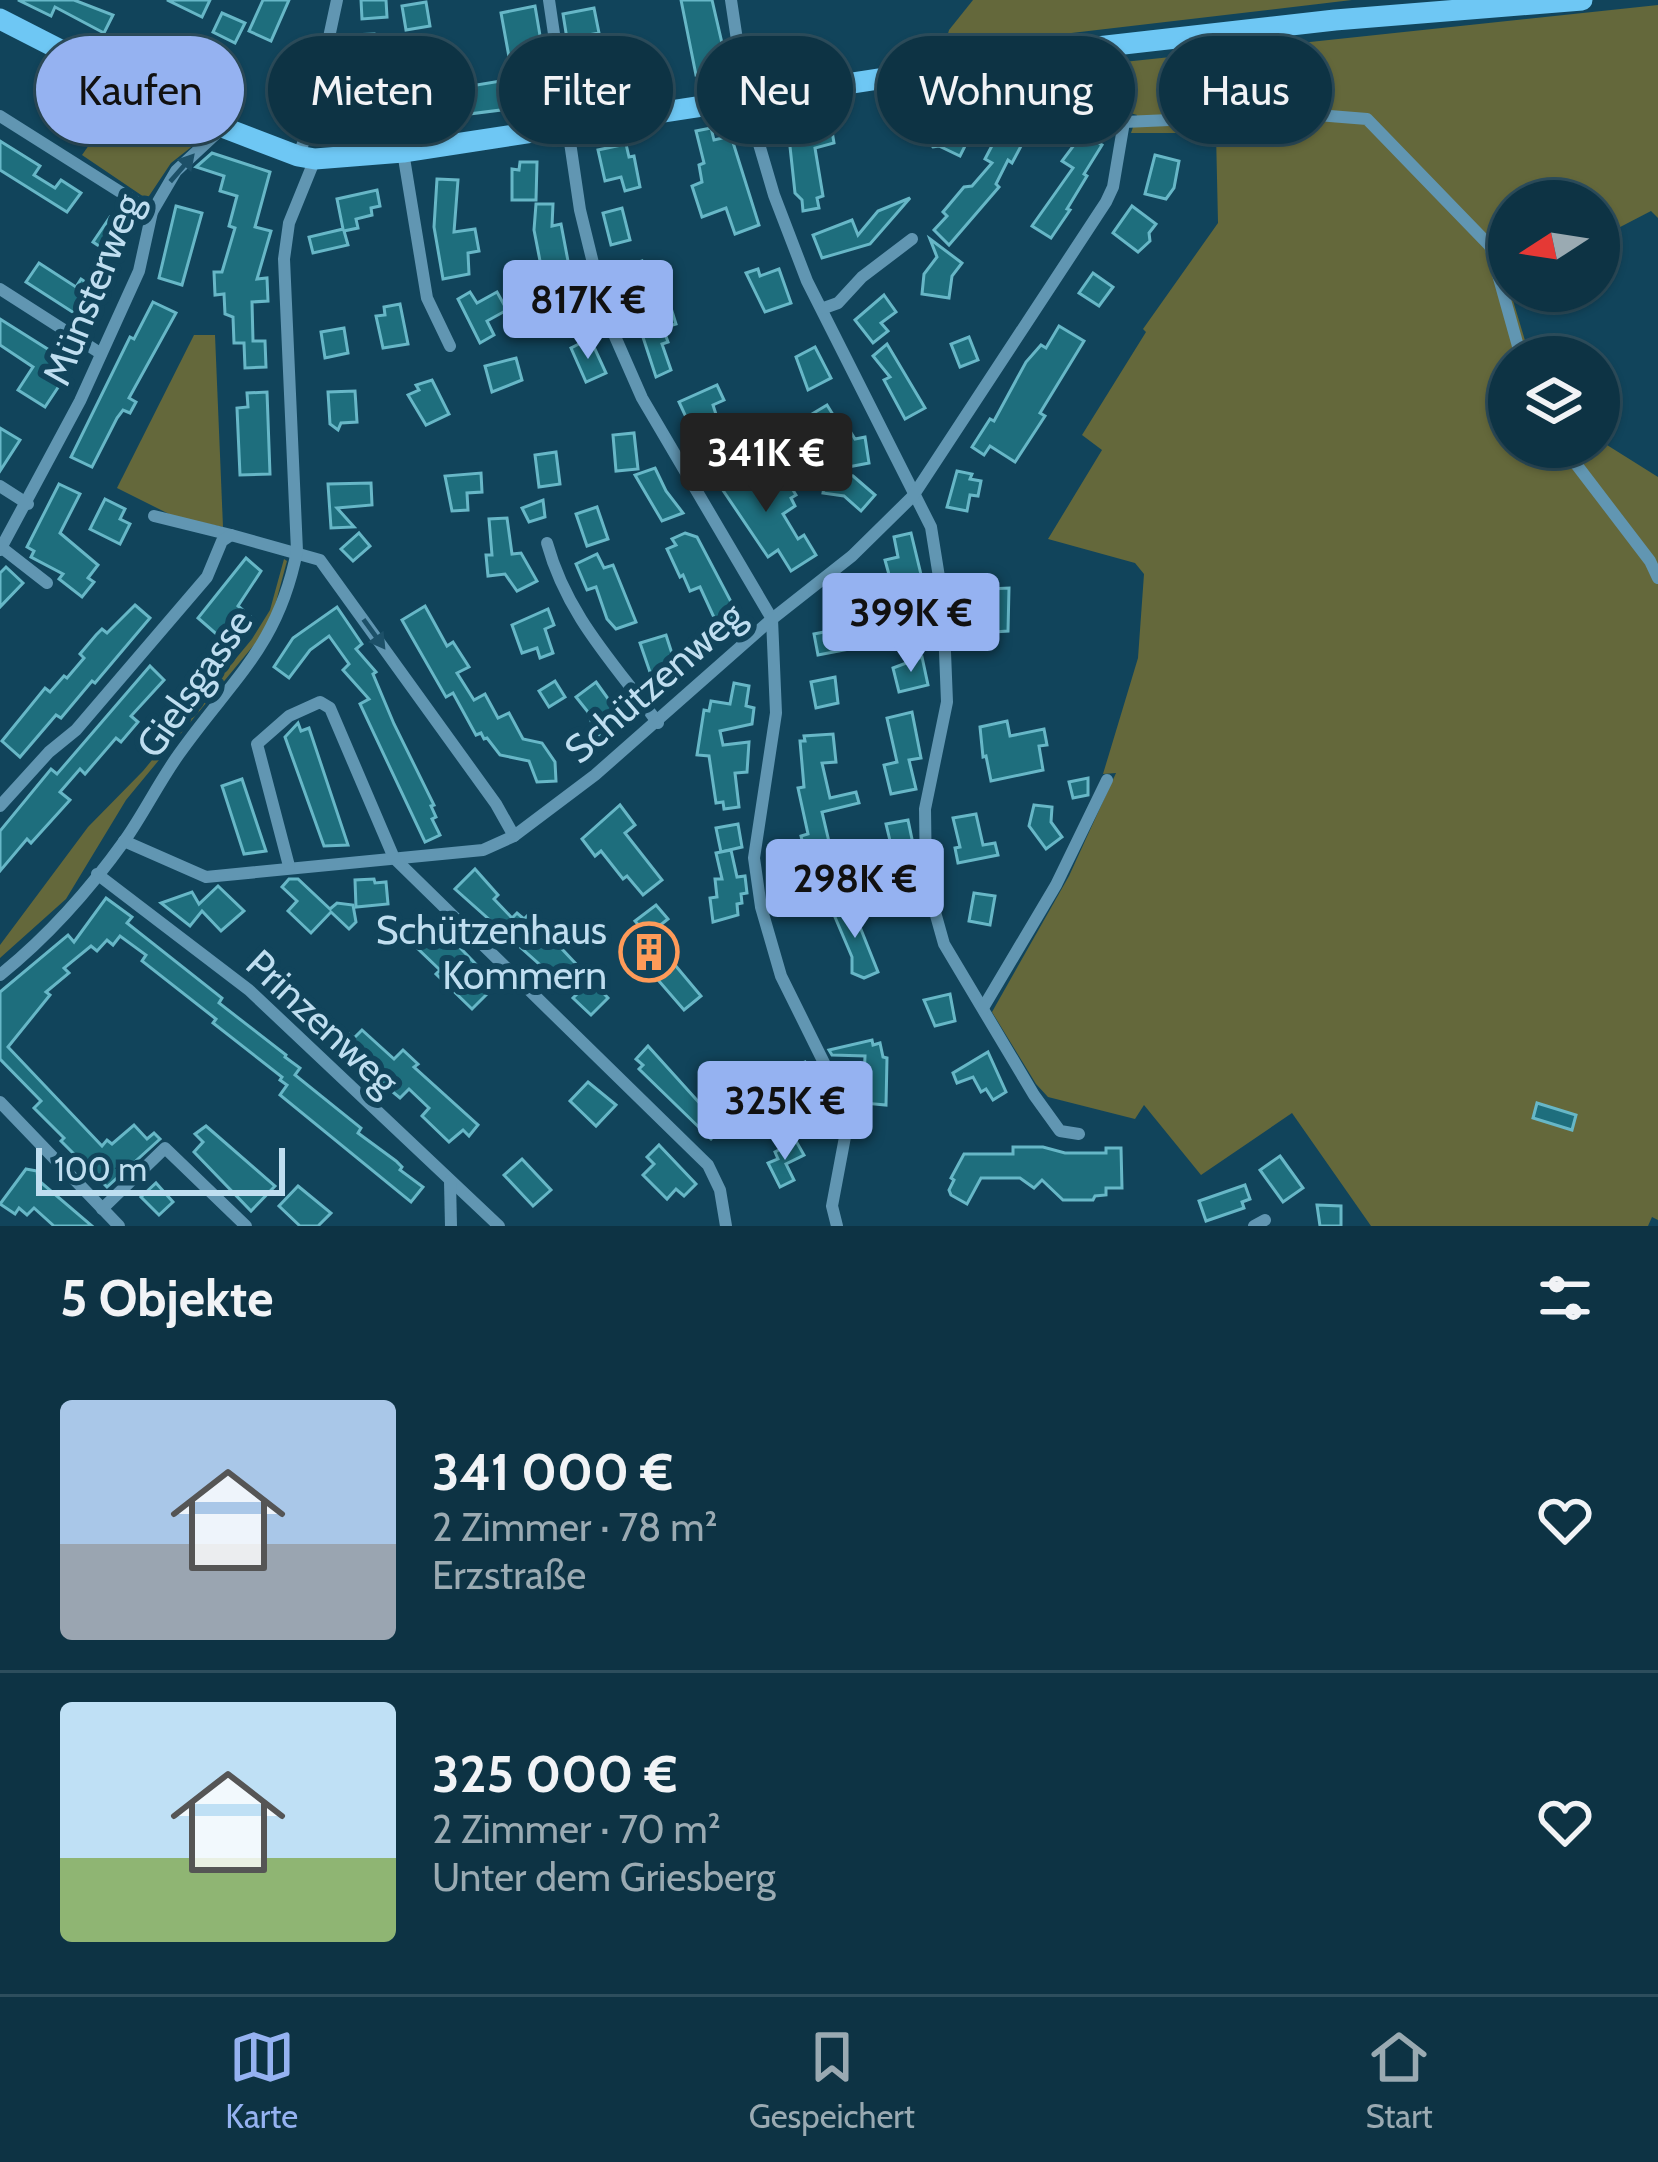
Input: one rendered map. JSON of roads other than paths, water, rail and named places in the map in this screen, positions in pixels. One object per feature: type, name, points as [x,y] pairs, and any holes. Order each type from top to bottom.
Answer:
[{"type":"street","name":"Gielsgasse","points":[[0,975],[24,956],[124,841],[178,755],[272,632],[289,594],[297,551],[284,259],[338,0]]},
{"type":"street","points":[[549,0],[555,36]]},
{"type":"street","points":[[731,0],[736,36]]},
{"type":"street","points":[[1135,44],[1335,20],[1582,0]]},
{"type":"street","points":[[0,19],[36,37]]},
{"type":"street","points":[[1135,122],[1305,114],[1367,119],[1490,246],[1515,336]]},
{"type":"street","points":[[0,116],[152,212]]},
{"type":"street","points":[[244,136],[307,157],[404,152],[499,138]]},
{"type":"street","name":"Münsterweg","points":[[47,583],[1,549],[28,504],[139,271],[152,212],[176,171],[205,144]]},
{"type":"street","points":[[571,144],[580,210],[612,333],[642,398],[772,620],[776,713],[754,858],[761,907],[781,976],[848,1121],[832,1206],[837,1226]]},
{"type":"street","points":[[759,144],[807,281],[931,527],[943,602],[946,702],[925,808],[926,880],[944,944],[1034,1095],[1060,1131],[1079,1135]]},
{"type":"street","name":"Schützenweg","points":[[124,841],[206,877],[483,850],[514,836],[658,723],[772,620],[852,556],[913,496],[1106,202],[1120,144]]},
{"type":"street","points":[[404,152],[427,298],[450,346]]},
{"type":"street","points":[[824,308],[838,303],[862,277],[912,238]]},
{"type":"street","points":[[0,289],[100,353]]},
{"type":"street","points":[[1579,468],[1658,578]]},
{"type":"street","points":[[0,486],[28,504]]},
{"type":"street","points":[[154,516],[320,560],[496,804],[514,836]]},
{"type":"street","points":[[0,806],[76,730],[193,594],[207,577],[222,541],[231,535]]},
{"type":"street","points":[[547,543],[558,584],[586,631],[658,723]]},
{"type":"street","points":[[289,866],[256,744],[308,705],[320,702],[330,708],[394,858],[708,1165],[720,1190],[726,1226]]},
{"type":"street","points":[[983,1008],[1056,885],[1107,779]]},
{"type":"street","name":"Prinzenweg","points":[[97,874],[249,991],[499,1226]]},
{"type":"street","points":[[0,1102],[118,1226]]},
{"type":"street","points":[[102,1209],[165,1148],[246,1226]]},
{"type":"street","points":[[450,1181],[451,1226]]},
{"type":"place","name":"Schützenhaus Kommern","points":[[649,952]]}]
